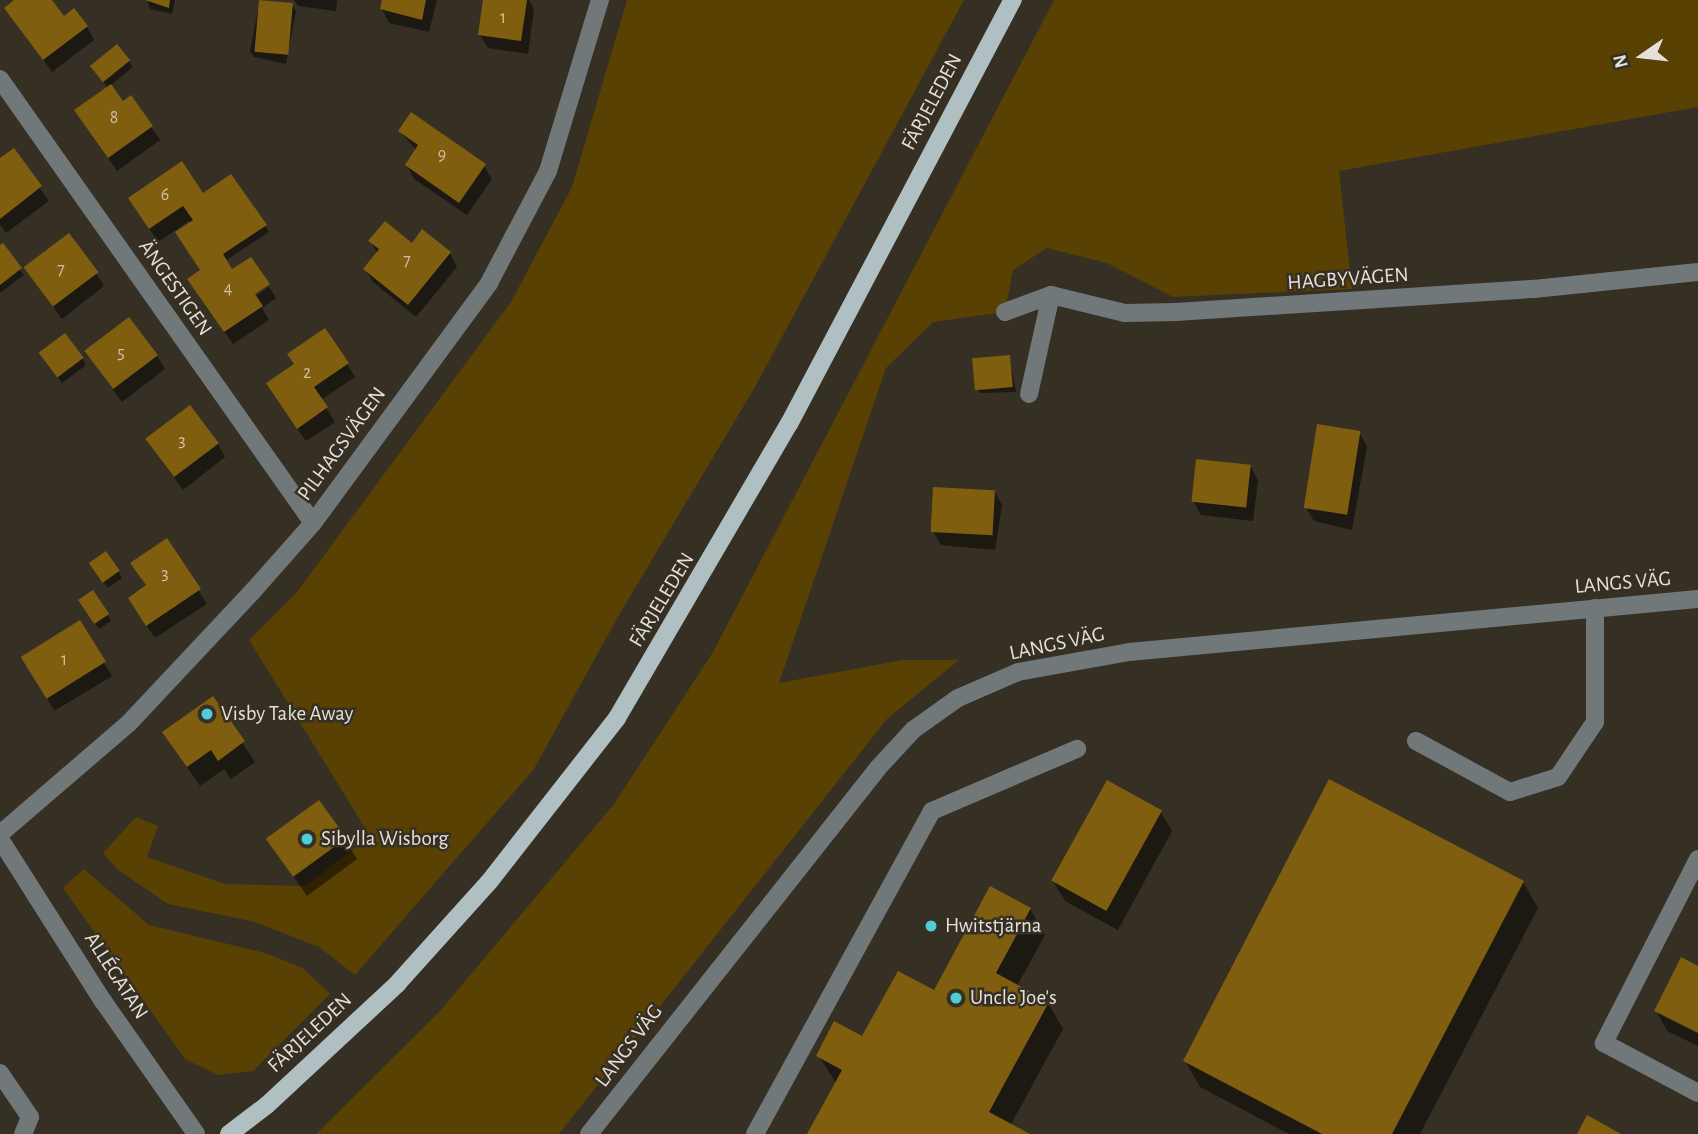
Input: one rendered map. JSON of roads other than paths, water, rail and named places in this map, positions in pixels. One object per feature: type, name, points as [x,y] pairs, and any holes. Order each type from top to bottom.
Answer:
[{"type":"main road","name":"FÄRJELEDEN","points":[[229,1134],[267,1105],[397,984],[489,882],[617,718],[789,424],[1013,0]]},
{"type":"street","name":"PILHAGSVÄGEN","points":[[0,834],[50,795],[163,690],[313,523],[489,284],[548,171],[600,0]]},
{"type":"street","name":"ÄNGESTIGEN","points":[[0,79],[313,523]]},
{"type":"street","name":"HAGBYVÄGEN","points":[[1051,295],[1125,313],[1177,312],[1534,289],[1698,272]]},
{"type":"street","points":[[1005,312],[1051,295]]},
{"type":"street","points":[[1029,394],[1051,295]]},
{"type":"street","name":"LANGS VÄG","points":[[589,1134],[877,769],[913,730],[958,698],[1018,672],[1129,652],[1698,599]]},
{"type":"street","points":[[1416,741],[1510,792],[1558,777],[1595,722],[1595,608]]},
{"type":"street","points":[[755,1134],[932,811],[1077,749]]},
{"type":"street","name":"ALLÉGATAN","points":[[0,839],[103,1001],[197,1134]]},
{"type":"street","points":[[1698,859],[1604,1043],[1698,1093]]},
{"type":"street","points":[[0,1073],[30,1117],[23,1134]]},
{"type":"place","name":"Visby Take Away","points":[[207,714]]},
{"type":"place","name":"Sibylla Wisborg","points":[[307,839]]},
{"type":"place","name":"Hwitstjärna","points":[[931,926]]},
{"type":"place","name":"Uncle Joe's","points":[[956,998]]}]
